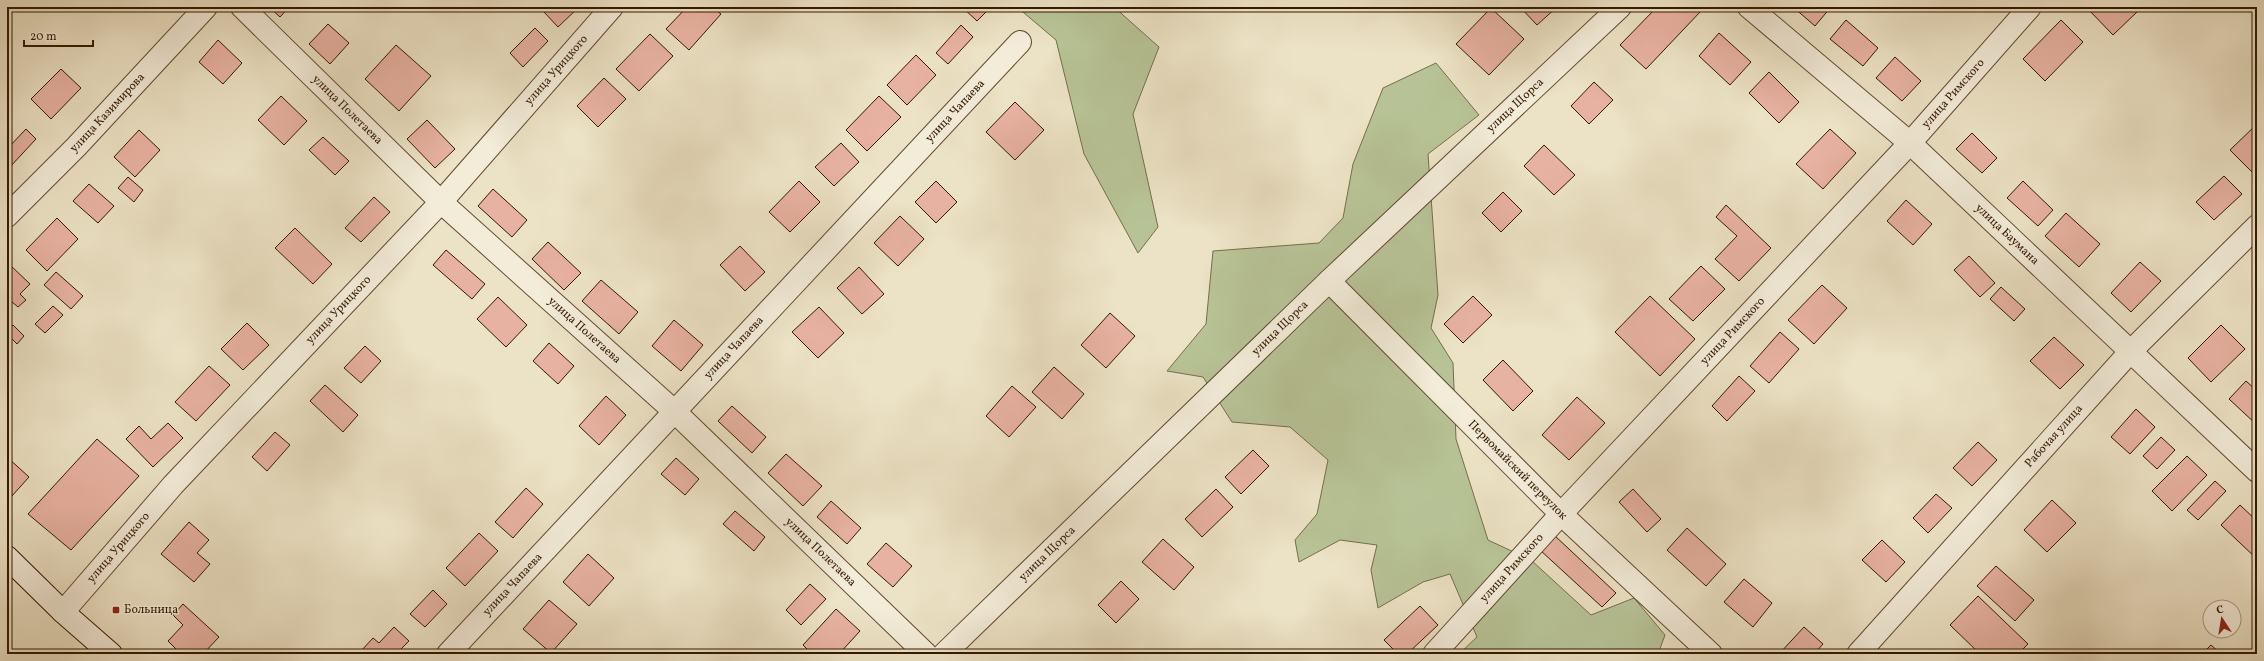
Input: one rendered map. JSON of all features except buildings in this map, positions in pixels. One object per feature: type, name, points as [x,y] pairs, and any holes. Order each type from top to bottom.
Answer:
[{"type":"street","name":"улица Казимирова","points":[[7,216],[76,147],[206,7]]},
{"type":"street","name":"улица Полетаева","points":[[242,7],[441,202],[674,411],[926,654]]},
{"type":"street","name":"улица Урицкого","points":[[64,612],[173,485],[441,202],[612,7]]},
{"type":"street","name":"улица Щорса","points":[[944,654],[1329,281],[1620,7]]},
{"type":"street","name":"улица Баумана","points":[[1749,7],[1910,144],[2257,471]]},
{"type":"street","name":"улица Римского","points":[[1434,654],[1561,514],[1910,144],[2030,7]]},
{"type":"street","name":"улица Чапаева","points":[[448,654],[1020,42]]},
{"type":"street","name":"Рабочая улица","points":[[1858,654],[2130,352],[2257,226]]},
{"type":"street","name":"Первомайский переулок","points":[[1329,281],[1561,514],[1711,654]]},
{"type":"street","points":[[7,557],[64,612],[111,654]]},
{"type":"green space","points":[[1017,7],[1114,7],[1159,47],[1133,114],[1158,227],[1138,253],[1084,154],[1056,40]]},
{"type":"green space","points":[[1436,63],[1479,115],[1428,154],[1438,295],[1431,328],[1453,363],[1456,439],[1488,540],[1531,560],[1591,615],[1634,598],[1665,635],[1658,654],[1459,654],[1477,637],[1450,574],[1423,582],[1378,608],[1371,570],[1377,545],[1340,540],[1299,562],[1295,540],[1317,514],[1328,460],[1290,427],[1232,422],[1203,377],[1167,371],[1206,324],[1213,251],[1319,243],[1343,218],[1353,164],[1383,88]]},
{"type":"place","name":"Больница","points":[[116,610]]}]
